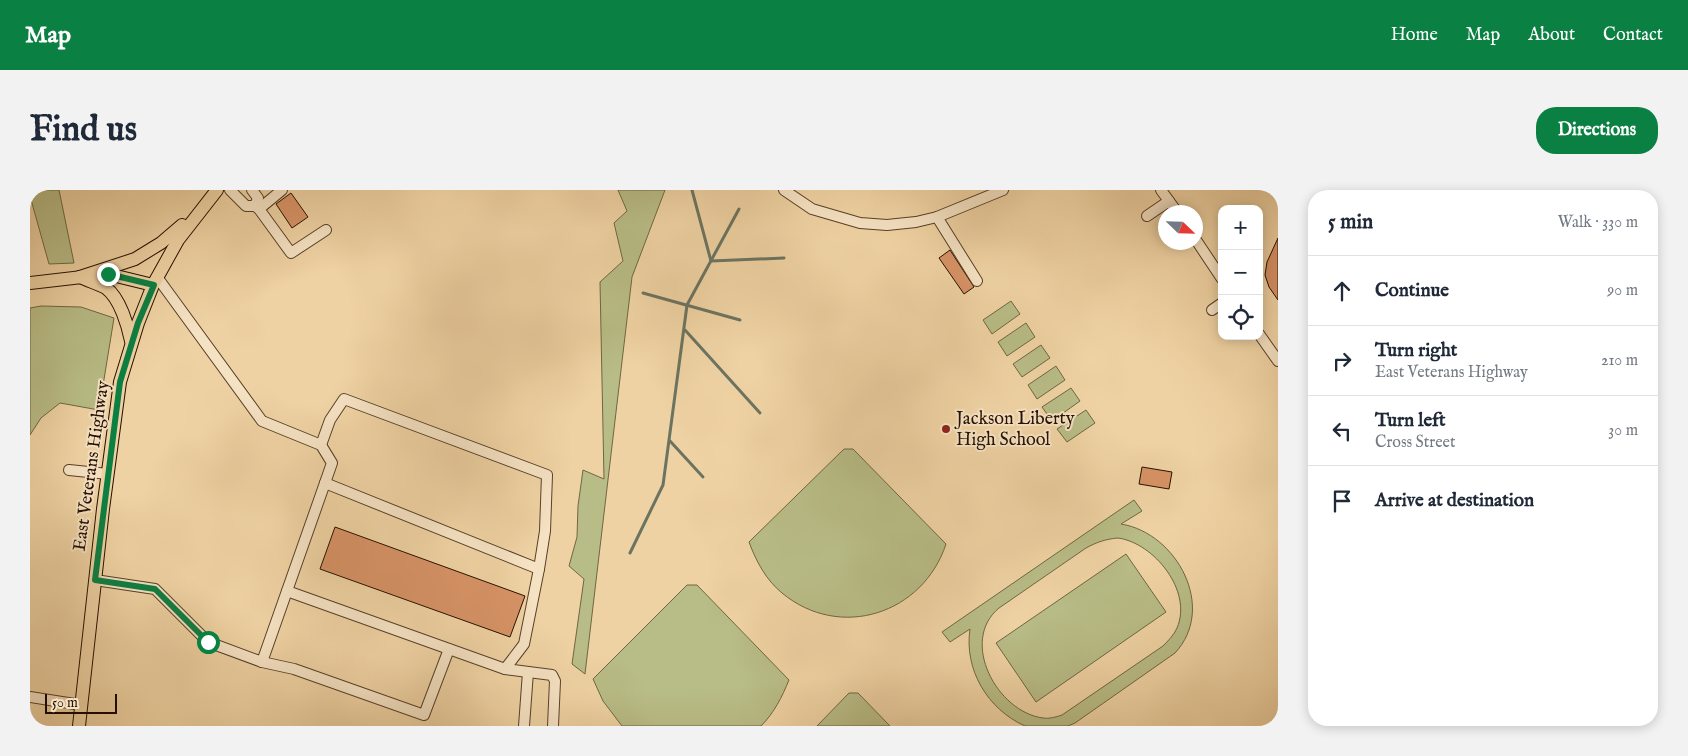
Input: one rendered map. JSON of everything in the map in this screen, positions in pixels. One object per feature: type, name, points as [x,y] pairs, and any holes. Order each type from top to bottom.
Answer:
[{"type":"main road","name":"East Veterans Highway","points":[[79,726],[120,382],[138,323],[156,281],[178,240],[217,190]]},
{"type":"main road","points":[[80,277],[136,259],[161,243],[205,205]]},
{"type":"main road","points":[[30,283],[108,274],[156,281]]},
{"type":"main road","points":[[80,277],[107,289],[120,306],[128,324],[131,344]]},
{"type":"lane","points":[[230,190],[246,206],[257,208],[291,253],[326,230]]},
{"type":"lane","points":[[252,190],[258,198],[257,208]]},
{"type":"lane","points":[[257,208],[282,190]]},
{"type":"lane","points":[[784,190],[812,208],[860,223],[887,225],[916,222],[937,217],[1003,190]]},
{"type":"lane","points":[[1161,190],[1172,205]]},
{"type":"lane","points":[[1147,216],[1169,201]]},
{"type":"lane","points":[[937,217],[977,281]]},
{"type":"lane","points":[[1203,250],[1218,273]]},
{"type":"lane","points":[[156,281],[262,421],[321,445],[332,463],[262,662]]},
{"type":"lane","points":[[1212,310],[1218,306]]},
{"type":"lane","points":[[1263,340],[1278,361]]},
{"type":"lane","points":[[321,445],[330,420],[344,399],[547,476],[545,531],[524,644],[505,669]]},
{"type":"lane","points":[[69,470],[108,474]]},
{"type":"lane","points":[[325,483],[539,569]]},
{"type":"lane","points":[[95,580],[155,589],[208,642],[262,662],[294,669],[424,715],[449,649]]},
{"type":"lane","points":[[287,591],[505,669],[552,675],[555,682],[553,726]]},
{"type":"lane","points":[[524,726],[528,672]]},
{"type":"lane","points":[[30,697],[81,705]]},
{"type":"green space","points":[[30,190],[59,190],[74,263],[49,264]]},
{"type":"green space","points":[[618,190],[665,190],[632,277],[585,674],[572,664],[584,579],[569,566],[577,537],[578,506],[583,470],[604,479],[600,282],[623,261],[614,223],[627,211]]},
{"type":"green space","points":[[1011,301],[1020,314],[992,334],[983,320]]},
{"type":"green space","points":[[41,306],[81,307],[114,318],[99,410],[60,403],[41,418],[30,435],[30,308]]},
{"type":"green space","points":[[1026,323],[1035,337],[1007,356],[998,342]]},
{"type":"green space","points":[[1041,345],[1050,358],[1022,377],[1013,364]]},
{"type":"green space","points":[[1056,366],[1065,380],[1037,399],[1028,385]]},
{"type":"green space","points":[[1071,388],[1080,401],[1052,421],[1042,407]]},
{"type":"green space","points":[[1086,410],[1095,423],[1067,442],[1057,429]]},
{"type":"green space","points":[[844,449],[853,449],[946,544],[935,568],[919,588],[899,603],[877,613],[853,617],[829,615],[805,608],[782,593],[762,570],[749,542]]},
{"type":"green space","points":[[1134,500],[1142,511],[1121,524],[1141,530],[1159,542],[1174,557],[1185,575],[1191,595],[1192,615],[1187,635],[1175,653],[1068,726],[1025,726],[1011,719],[989,698],[975,673],[969,644],[970,629],[950,642],[942,632]],"holes":[[[1114,538],[1132,542],[1145,549],[1157,559],[1175,585],[1180,599],[1181,614],[1173,635],[1163,646],[1062,715],[1043,718],[1026,713],[1011,703],[998,689],[989,673],[983,656],[983,638],[988,622],[999,608],[1086,548]]]},
{"type":"green space","points":[[1126,554],[1166,612],[1036,702],[996,643]]},
{"type":"green space","points":[[687,585],[697,585],[789,680],[784,693],[770,716],[761,726],[622,726],[603,701],[593,679]]},
{"type":"green space","points":[[849,693],[858,693],[890,726],[817,726]]},
{"type":"building","points":[[291,193],[308,217],[292,228],[276,204]]},
{"type":"building","points":[[1278,238],[1278,300],[1269,287],[1265,275],[1267,262]]},
{"type":"building","points":[[950,250],[974,287],[964,294],[939,258]]},
{"type":"building","points":[[1142,467],[1172,472],[1169,489],[1139,484]]},
{"type":"building","points":[[335,527],[525,596],[510,637],[320,569]]},
{"type":"waterway","points":[[692,190],[711,261],[784,258]]},
{"type":"waterway","points":[[630,553],[663,485],[687,305],[739,209]]},
{"type":"waterway","points":[[643,293],[740,320]]},
{"type":"waterway","points":[[685,330],[760,413]]},
{"type":"waterway","points":[[670,441],[703,477]]},
{"type":"place","name":"Jackson Liberty High School","points":[[946,429]]},
{"type":"route","points":[[108,274],[154,285],[138,323],[120,382],[95,580],[155,589],[208,642]]}]
